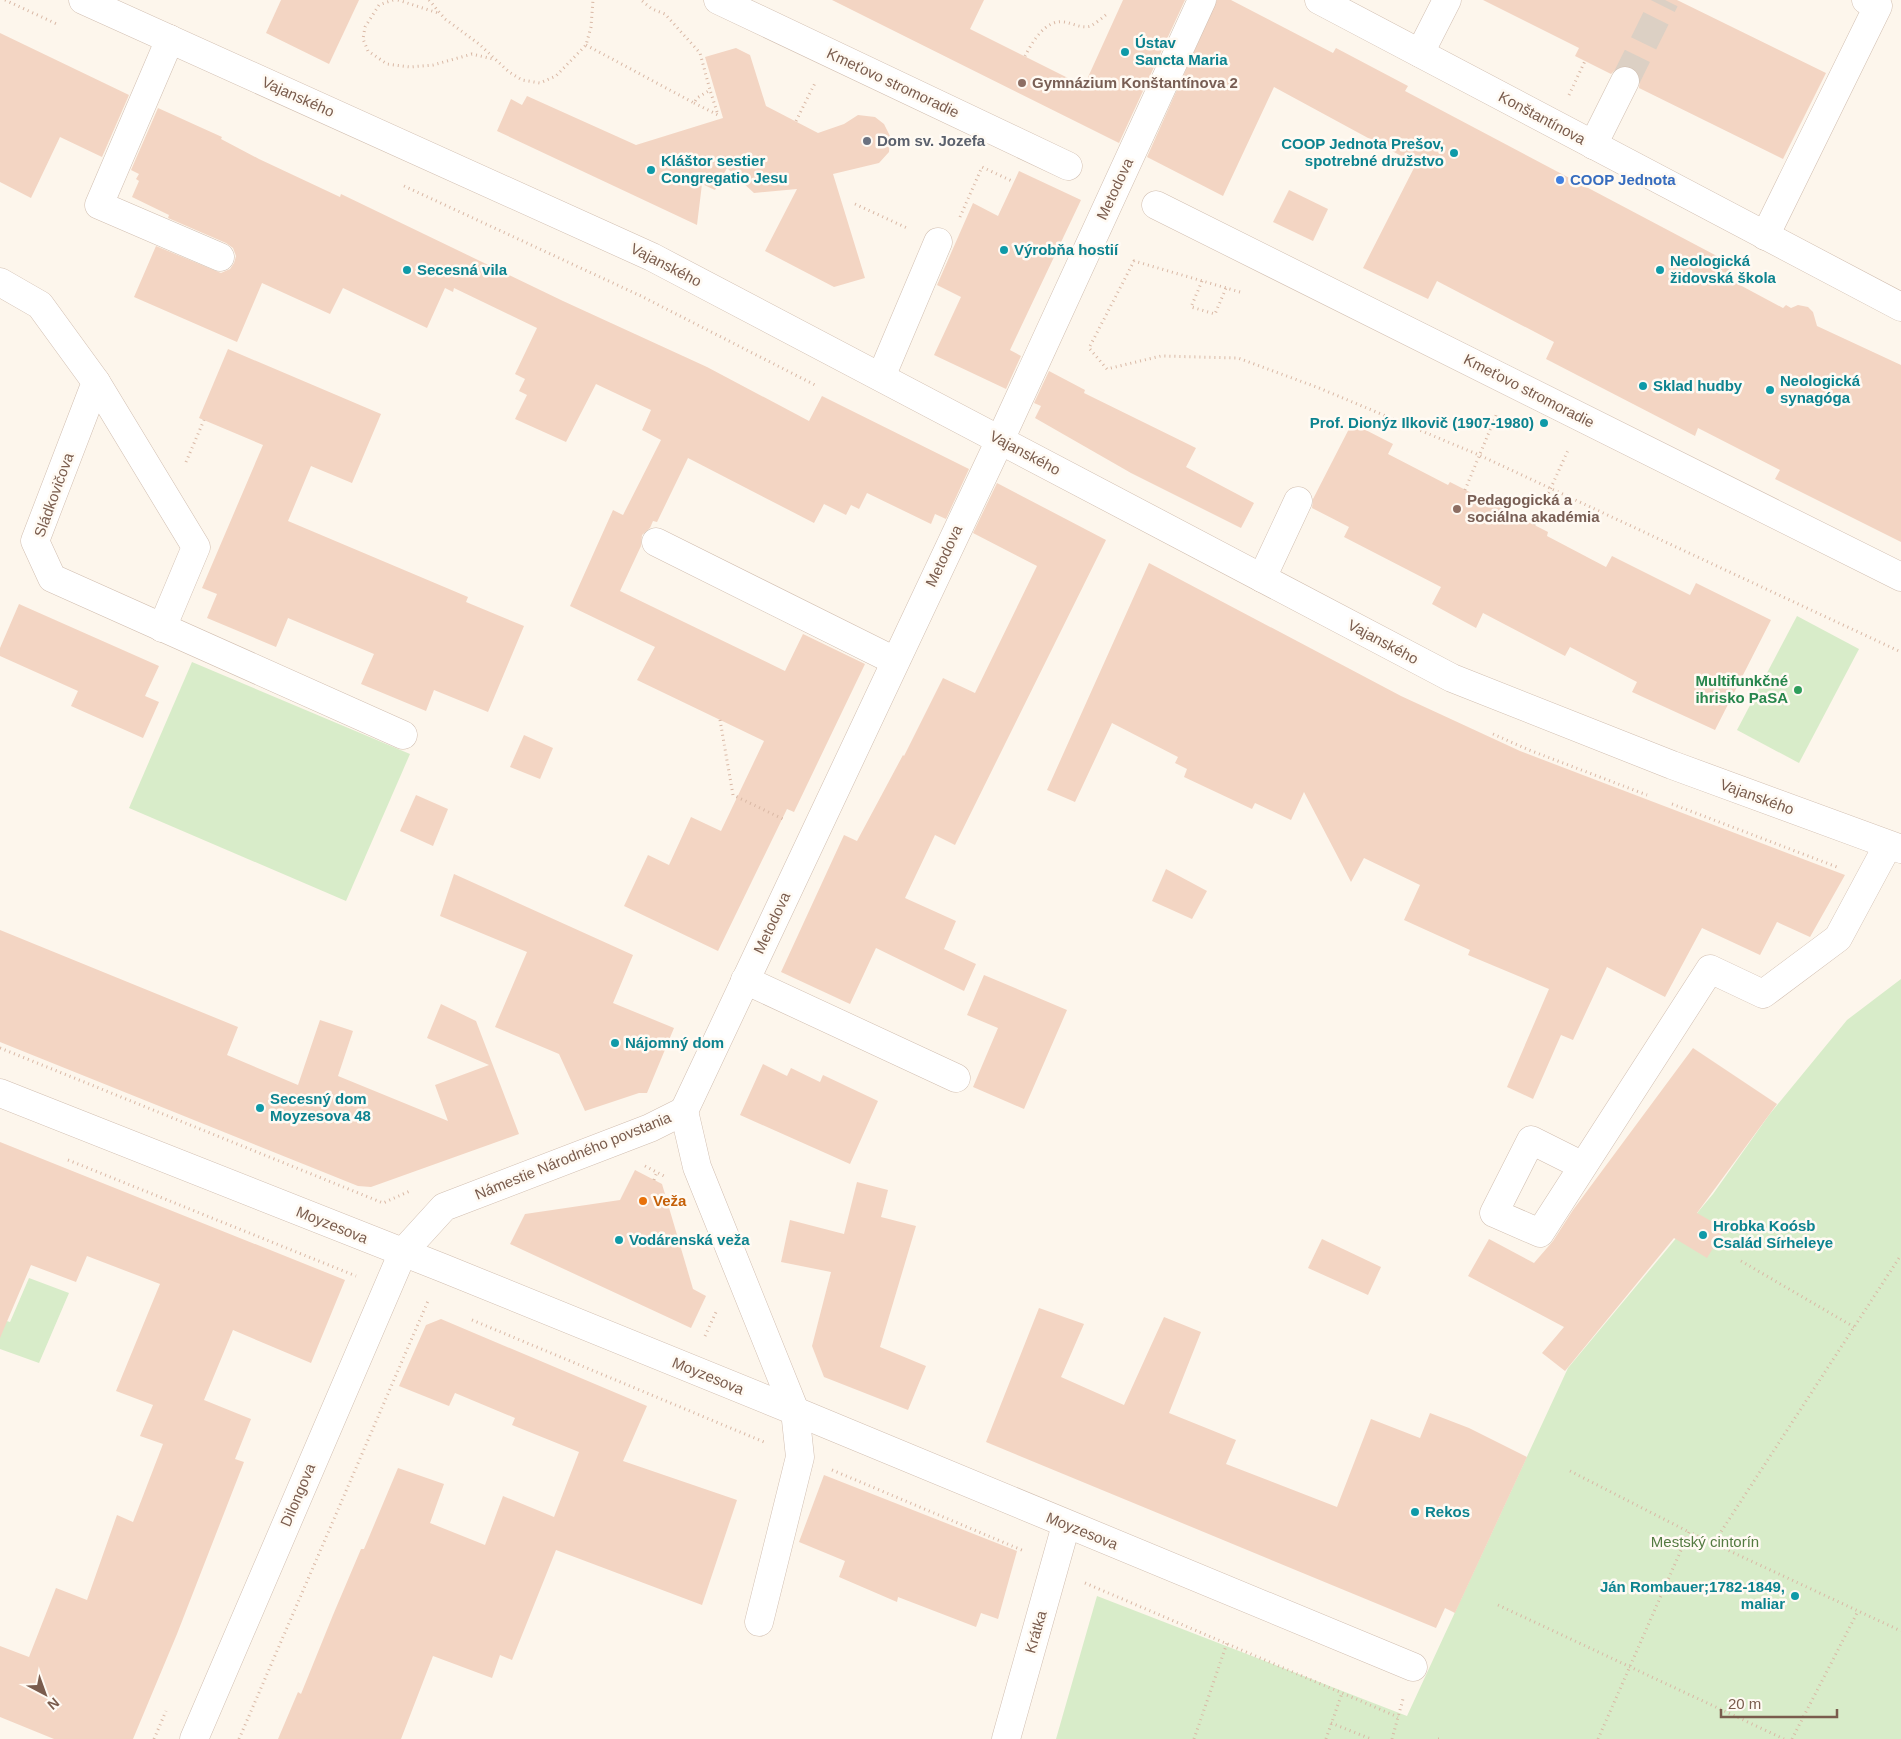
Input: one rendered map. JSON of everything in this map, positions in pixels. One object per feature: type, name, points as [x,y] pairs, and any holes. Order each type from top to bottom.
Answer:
[{"type":"street","name":"Vajanského","points":[[83,0],[652,257],[1452,678],[1654,759],[1894,847],[1869,879],[1838,938],[1763,994],[1710,969],[1583,1166]]},
{"type":"street","name":"Kmeťovo stromoradie","points":[[718,0],[1068,166]]},
{"type":"street","name":"Metodova","points":[[684,1111],[1000,440],[1202,0]]},
{"type":"street","name":"Konštantínova","points":[[1319,0],[1901,307]]},
{"type":"street","points":[[1420,53],[1448,0]]},
{"type":"street","points":[[1765,236],[1878,6],[1866,0]]},
{"type":"street","points":[[170,39],[99,205],[220,257]]},
{"type":"street","points":[[1593,145],[1625,81]]},
{"type":"street","name":"Kmeťovo stromoradie","points":[[1156,205],[1901,577]]},
{"type":"street","points":[[881,378],[938,242]]},
{"type":"street","points":[[0,282],[40,305],[96,382],[196,547],[162,628]]},
{"type":"street","name":"Sládkovičova","points":[[96,382],[35,541],[52,578],[403,735]]},
{"type":"street","points":[[1262,578],[1298,501]]},
{"type":"street","points":[[656,542],[895,661]]},
{"type":"street","points":[[745,980],[956,1078]]},
{"type":"street","name":"Moyzesova","points":[[0,1093],[403,1252],[795,1411],[1066,1525],[1413,1667]]},
{"type":"street","name":"Námestie Národného povstania","points":[[403,1252],[444,1207],[650,1128],[684,1111],[697,1167],[795,1411],[800,1457]]},
{"type":"street","name":"Dilongova","points":[[194,1739],[403,1252]]},
{"type":"street","points":[[759,1622],[800,1457]]},
{"type":"street","name":"Krátka","points":[[1006,1739],[1066,1525]]},
{"type":"path","points":[[5,0],[68,29]]},
{"type":"path","points":[[393,0],[378,5],[364,27],[363,39],[368,51],[387,64],[410,68],[432,65],[472,54],[494,59]]},
{"type":"path","points":[[398,0],[440,13]]},
{"type":"path","points":[[429,0],[440,13],[522,80],[540,83],[556,76],[573,61],[586,45],[592,27],[594,0]]},
{"type":"path","points":[[586,45],[718,115],[700,53],[665,14],[652,9],[641,0]]},
{"type":"path","points":[[1024,56],[1036,36],[1048,26],[1062,22],[1079,27],[1090,26],[1107,14]]},
{"type":"path","points":[[796,121],[830,53]]},
{"type":"path","points":[[1567,97],[1585,61]]},
{"type":"path","points":[[694,103],[697,98],[710,90]]},
{"type":"path","points":[[855,204],[947,246],[982,167],[1014,182]]},
{"type":"path","points":[[396,182],[641,296],[817,386]]},
{"type":"path","points":[[1240,292],[1134,261],[1088,348],[1107,369],[1161,356],[1238,358],[1319,388],[1479,455],[1901,652]]},
{"type":"path","points":[[1202,281],[1191,307],[1215,314],[1226,288]]},
{"type":"path","points":[[1465,490],[1498,412]]},
{"type":"path","points":[[1534,525],[1570,448]]},
{"type":"path","points":[[720,720],[733,795],[786,821]]},
{"type":"path","points":[[1484,730],[1529,750],[1648,795]]},
{"type":"path","points":[[1667,802],[1869,879]]},
{"type":"path","points":[[0,1048],[383,1203],[419,1188]]},
{"type":"path","points":[[64,1158],[387,1287],[437,1305]]},
{"type":"path","points":[[652,1169],[664,1175]]},
{"type":"path","points":[[654,1180],[657,1172]]},
{"type":"path","points":[[1713,1544],[1901,1255]]},
{"type":"path","points":[[1741,1261],[1854,1327]]},
{"type":"path","points":[[239,1739],[428,1301]]},
{"type":"path","points":[[464,1316],[1022,1549],[1054,1569],[1398,1717]]},
{"type":"path","points":[[1570,1471],[1713,1544],[1901,1631]]},
{"type":"path","points":[[1598,1739],[1689,1532]]},
{"type":"path","points":[[1498,1605],[1784,1739]]},
{"type":"path","points":[[1792,1739],[1858,1611]]},
{"type":"path","points":[[1194,1739],[1227,1643]]},
{"type":"path","points":[[1392,1739],[1413,1667]]},
{"type":"path","points":[[1326,1739],[1342,1693]]},
{"type":"path","points":[[1331,1723],[1371,1739]]},
{"type":"green space","name":"Multifunkčné ihrisko PaSA","points":[[1797,616],[1859,649],[1799,763],[1737,730]]},
{"type":"green space","points":[[192,662],[410,754],[346,901],[129,808]]},
{"type":"green space","name":"Mestský cintorín","points":[[1901,979],[1901,1739],[1056,1739],[1097,1596],[1407,1716],[1568,1368],[1713,1194],[1769,1115],[1847,1020]]},
{"type":"green space","points":[[29,1278],[69,1293],[39,1363],[0,1349],[0,1319],[10,1322]]},
{"type":"building","points":[[281,0],[359,0],[329,64],[266,33]]},
{"type":"building","points":[[832,0],[984,0],[970,29],[1084,86],[1123,0],[1185,0],[1119,143]]},
{"type":"building","points":[[1217,0],[1231,0],[1333,53],[1336,48],[1408,86],[1405,91],[1732,264],[1725,277],[1783,308],[1786,305],[1791,308],[1798,305],[1808,307],[1813,312],[1817,326],[1901,365],[1901,542],[1775,479],[1780,470],[1698,428],[1695,436],[1546,359],[1554,342],[1437,281],[1428,299],[1363,268],[1416,164],[1274,87],[1223,196],[1147,157]]},
{"type":"building","points":[[1483,0],[1677,0],[1826,73],[1783,159],[1639,88],[1640,80],[1638,73],[1632,67],[1624,66],[1617,68],[1611,74],[1575,56],[1579,48]]},
{"type":"building","points":[[0,33],[129,95],[102,157],[60,137],[31,198],[0,182]]},
{"type":"building","name":"Kláštor sestier Congregatio Jesu","points":[[736,48],[750,55],[766,106],[818,133],[844,124],[858,115],[875,117],[884,124],[890,136],[889,152],[879,163],[833,174],[865,278],[834,287],[765,251],[797,189],[754,193],[727,168],[715,190],[702,184],[697,225],[497,131],[511,99],[522,105],[527,96],[636,145],[723,118],[705,57]]},
{"type":"building","points":[[158,108],[222,137],[221,139],[259,159],[340,197],[341,194],[563,301],[707,367],[809,421],[822,396],[969,469],[946,519],[935,514],[931,524],[867,493],[859,509],[851,505],[846,515],[824,504],[814,523],[688,458],[657,522],[653,521],[650,528],[642,535],[641,546],[620,591],[785,671],[803,634],[865,664],[794,812],[787,809],[718,951],[624,906],[648,855],[669,865],[691,817],[721,831],[764,741],[637,680],[655,647],[570,606],[613,510],[623,515],[661,440],[642,430],[651,410],[596,384],[566,442],[515,419],[527,395],[519,391],[525,379],[515,374],[537,328],[454,288],[453,292],[445,288],[427,328],[343,288],[330,314],[262,283],[237,342],[134,297],[156,246],[221,273],[230,269],[236,256],[233,248],[226,243],[168,218],[169,215],[132,197],[139,181],[136,179],[139,174],[131,170]]},
{"type":"building","name":"Výrobňa hostií","points":[[1019,171],[1081,200],[1010,350],[1021,356],[1006,389],[934,355],[961,297],[937,285],[973,203],[998,216]]},
{"type":"building","points":[[1289,190],[1328,209],[1313,241],[1273,222]]},
{"type":"building","points":[[228,349],[381,414],[352,483],[311,466],[288,521],[468,597],[466,602],[524,626],[488,712],[434,690],[426,711],[361,684],[374,654],[288,618],[276,647],[207,618],[217,594],[202,588],[263,445],[199,418]]},
{"type":"building","points":[[1049,371],[1085,390],[1084,393],[1196,448],[1186,467],[1254,503],[1241,528],[1131,473],[1035,418],[1041,406],[1034,403]]},
{"type":"building","points":[[1352,423],[1393,444],[1388,454],[1448,485],[1450,482],[1548,532],[1547,536],[1606,567],[1612,556],[1690,595],[1696,583],[1771,620],[1715,730],[1632,692],[1637,682],[1570,647],[1565,656],[1483,613],[1476,628],[1432,604],[1441,587],[1344,537],[1349,527],[1312,508],[1313,499]]},
{"type":"building","points":[[997,483],[1106,540],[955,845],[935,835],[905,898],[956,921],[944,949],[976,964],[964,991],[876,948],[850,1004],[781,972],[844,835],[857,841],[904,756],[943,678],[975,693],[1037,566],[973,533]]},
{"type":"building","points":[[1149,563],[1401,696],[1520,751],[1845,875],[1810,937],[1777,922],[1760,955],[1702,928],[1665,997],[1607,967],[1573,1040],[1561,1035],[1533,1099],[1507,1087],[1549,989],[1468,955],[1470,950],[1404,920],[1420,885],[1364,858],[1351,882],[1304,792],[1291,820],[1255,803],[1252,809],[1184,777],[1187,769],[1175,763],[1178,757],[1112,723],[1075,802],[1047,790]]},
{"type":"building","points":[[19,604],[159,666],[145,696],[159,702],[143,738],[71,706],[78,691],[0,656],[0,648]]},
{"type":"building","points":[[524,735],[553,748],[540,779],[510,767]]},
{"type":"building","points":[[416,795],[448,809],[433,846],[400,831]]},
{"type":"building","points":[[1166,869],[1207,891],[1192,919],[1152,901]]},
{"type":"building","points":[[454,874],[633,955],[613,1003],[674,1028],[647,1093],[639,1093],[585,1111],[559,1054],[495,1027],[527,952],[440,916]]},
{"type":"building","points":[[0,930],[238,1027],[227,1055],[298,1085],[320,1020],[353,1031],[338,1076],[448,1121],[435,1085],[489,1065],[427,1038],[441,1004],[476,1021],[519,1134],[371,1187],[358,1186],[0,1042]]},
{"type":"building","points":[[984,975],[1067,1010],[1024,1109],[973,1087],[998,1028],[967,1015]]},
{"type":"building","points":[[1693,1048],[1777,1104],[1697,1213],[1725,1229],[1707,1258],[1674,1238],[1565,1371],[1542,1353],[1564,1327],[1468,1276],[1489,1239],[1534,1263],[1553,1241],[1573,1210]]},
{"type":"building","points":[[763,1064],[787,1076],[791,1068],[820,1082],[823,1075],[878,1101],[850,1164],[740,1115]]},
{"type":"building","points":[[0,1142],[345,1280],[311,1363],[233,1330],[204,1400],[251,1419],[235,1459],[244,1462],[177,1634],[133,1739],[54,1739],[0,1717],[0,1646],[29,1657],[56,1588],[87,1600],[117,1515],[133,1522],[163,1444],[140,1436],[153,1405],[116,1391],[160,1284],[87,1256],[76,1282],[31,1265],[0,1338]]},
{"type":"building","points":[[635,1170],[662,1184],[693,1289],[706,1296],[691,1328],[510,1244],[525,1214],[620,1200]]},
{"type":"building","points":[[857,1182],[888,1190],[881,1217],[916,1226],[880,1347],[926,1366],[908,1410],[824,1377],[812,1346],[831,1272],[781,1262],[790,1220],[844,1234]]},
{"type":"building","points":[[1322,1239],[1381,1267],[1368,1295],[1308,1268]]},
{"type":"building","points":[[1039,1308],[1084,1324],[1061,1377],[1124,1405],[1164,1317],[1201,1332],[1169,1413],[1236,1440],[1226,1464],[1337,1507],[1371,1419],[1420,1438],[1430,1413],[1469,1428],[1527,1457],[1455,1613],[1445,1608],[1436,1628],[986,1442]]},
{"type":"building","points":[[441,1319],[647,1406],[623,1461],[737,1500],[702,1605],[556,1550],[512,1660],[500,1655],[492,1678],[433,1656],[401,1739],[278,1739],[298,1692],[301,1694],[361,1549],[364,1549],[398,1468],[444,1484],[430,1523],[485,1545],[503,1496],[554,1517],[579,1452],[512,1425],[515,1418],[455,1393],[449,1406],[399,1386],[426,1325]]},
{"type":"building","points":[[824,1475],[1017,1551],[998,1619],[981,1613],[976,1627],[898,1597],[897,1602],[839,1577],[845,1561],[799,1542]]},
{"type":"tunnel","points":[[1625,81],[1665,0]]},
{"type":"place","name":"Ústav Sancta Maria","points":[[1125,52]]},
{"type":"place","name":"Gymnázium Konštantínova 2","points":[[1022,83]]},
{"type":"place","name":"Dom sv. Jozefa","points":[[867,141]]},
{"type":"place","name":"COOP Jednota Prešov, spotrebné družstvo","points":[[1454,153]]},
{"type":"place","name":"Kláštor sestier Congregatio Jesu","points":[[651,170]]},
{"type":"place","name":"COOP Jednota","points":[[1560,180]]},
{"type":"place","name":"Výrobňa hostií","points":[[1004,250]]},
{"type":"place","name":"Secesná vila","points":[[407,270]]},
{"type":"place","name":"Neologická židovská škola","points":[[1660,270]]},
{"type":"place","name":"Sklad hudby","points":[[1643,386]]},
{"type":"place","name":"Neologická synagóga","points":[[1770,390]]},
{"type":"place","name":"Prof. Dionýz Ilkovič (1907-1980)","points":[[1544,423]]},
{"type":"place","name":"Pedagogická a sociálna akadémia","points":[[1457,509]]},
{"type":"place","name":"Multifunkčné ihrisko PaSA","points":[[1798,690]]},
{"type":"place","name":"Nájomný dom","points":[[615,1043]]},
{"type":"place","name":"Secesný dom Moyzesova 48","points":[[260,1108]]},
{"type":"place","name":"Veža","points":[[643,1201]]},
{"type":"place","name":"Hrobka Koósb Család Sírheleye","points":[[1703,1235]]},
{"type":"place","name":"Vodárenská veža","points":[[619,1240]]},
{"type":"place","name":"Rekos","points":[[1415,1512]]},
{"type":"place","name":"Ján Rombauer;1782-1849, maliar","points":[[1795,1596]]}]
